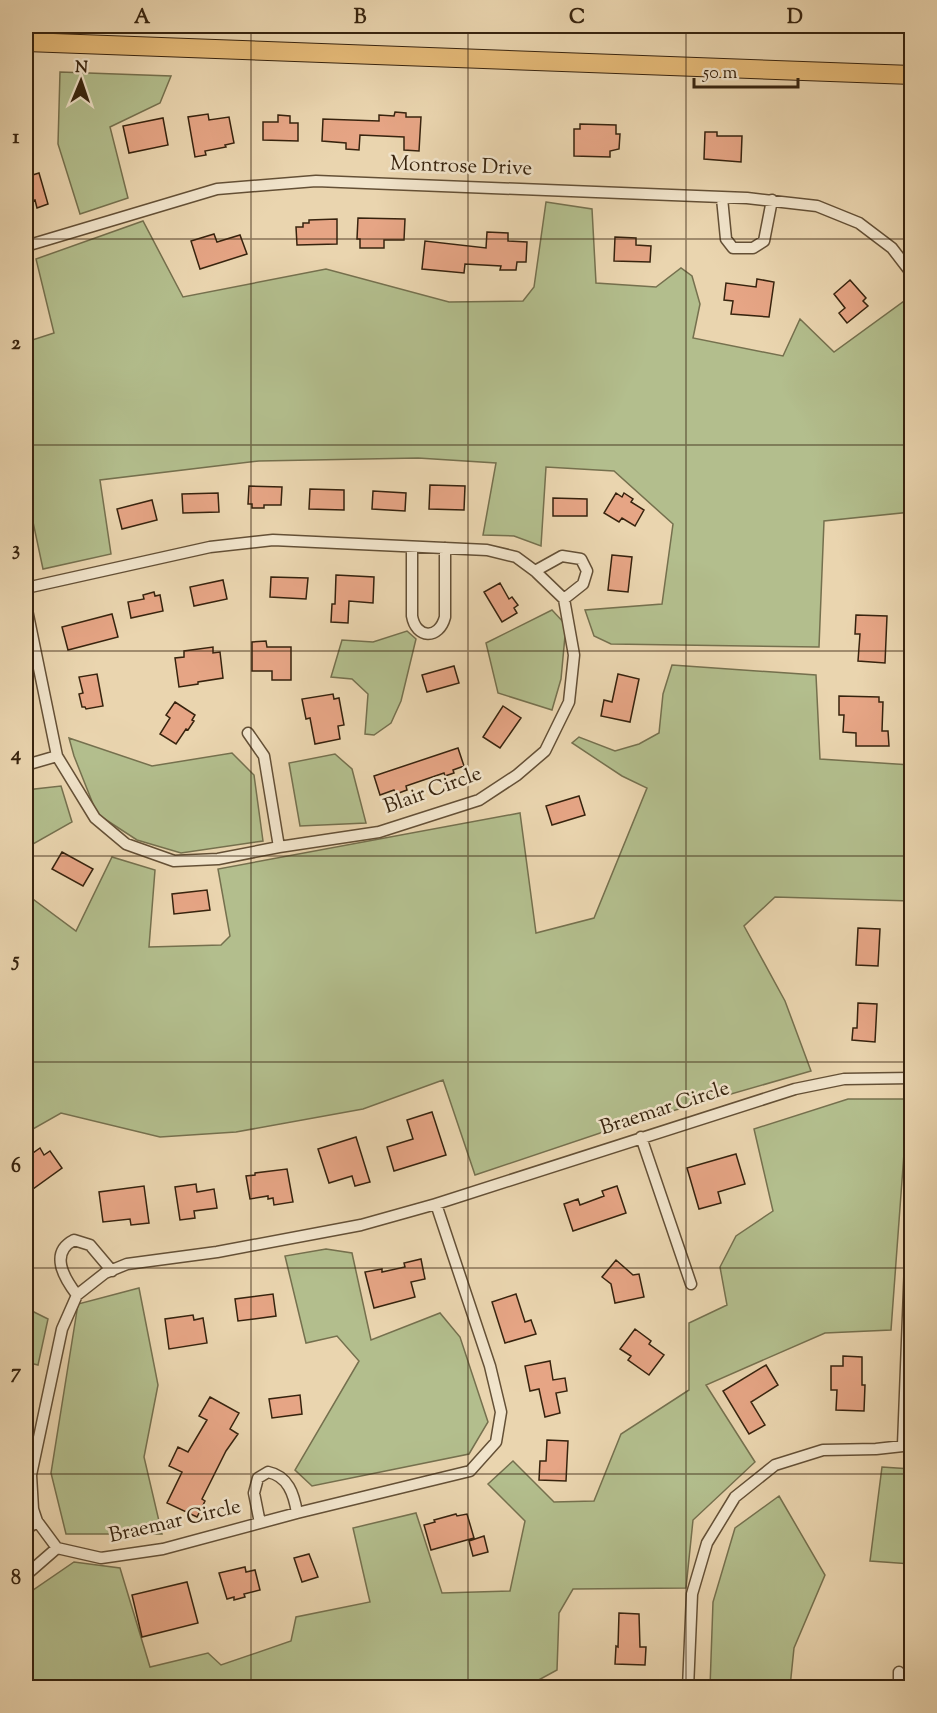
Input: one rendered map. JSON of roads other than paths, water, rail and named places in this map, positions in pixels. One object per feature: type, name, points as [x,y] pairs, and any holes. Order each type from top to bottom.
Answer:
[{"type":"main road","points":[[26,42],[912,75]]},
{"type":"street","name":"Montrose Drive","points":[[26,246],[217,189],[316,181],[772,200],[817,206],[859,223],[892,248],[912,274]]},
{"type":"street","points":[[722,198],[726,239],[734,248],[753,248],[764,241],[772,200]]},
{"type":"street","points":[[26,588],[210,547],[273,540],[487,550],[516,557],[535,570],[564,599],[583,584],[587,571],[580,559],[562,556],[535,570]]},
{"type":"street","points":[[412,548],[413,625],[419,631],[428,634],[436,632],[443,626],[445,617],[445,548]]},
{"type":"street","name":"Blair Circle","points":[[26,605],[57,756],[95,818],[126,844],[174,861],[218,859],[378,832],[479,800],[524,769],[545,751],[569,702],[574,655],[564,599]]},
{"type":"street","points":[[248,733],[264,756],[279,847]]},
{"type":"street","points":[[26,765],[57,756]]},
{"type":"street","name":"Braemar Circle","points":[[436,1204],[490,1366],[501,1412],[496,1442],[470,1471],[297,1513],[163,1549],[101,1558],[57,1548],[37,1521],[33,1509],[32,1475],[62,1329],[77,1295],[105,1273],[127,1264],[217,1252],[362,1225],[436,1204],[795,1089],[844,1079],[912,1078]]},
{"type":"street","points":[[641,1137],[691,1284]]},
{"type":"street","points":[[688,1688],[692,1594],[707,1543],[735,1497],[775,1465],[823,1449],[876,1449],[907,1445],[912,1212]]},
{"type":"street","points":[[77,1295],[67,1281],[62,1268],[61,1255],[66,1244],[75,1240],[90,1245],[112,1271]]},
{"type":"street","points":[[260,1523],[254,1493],[258,1478],[268,1472],[277,1474],[287,1483],[294,1497],[297,1513]]},
{"type":"street","points":[[26,1530],[37,1521]]},
{"type":"street","points":[[26,1575],[57,1548]]},
{"type":"street","points":[[899,1672],[899,1688]]}]
